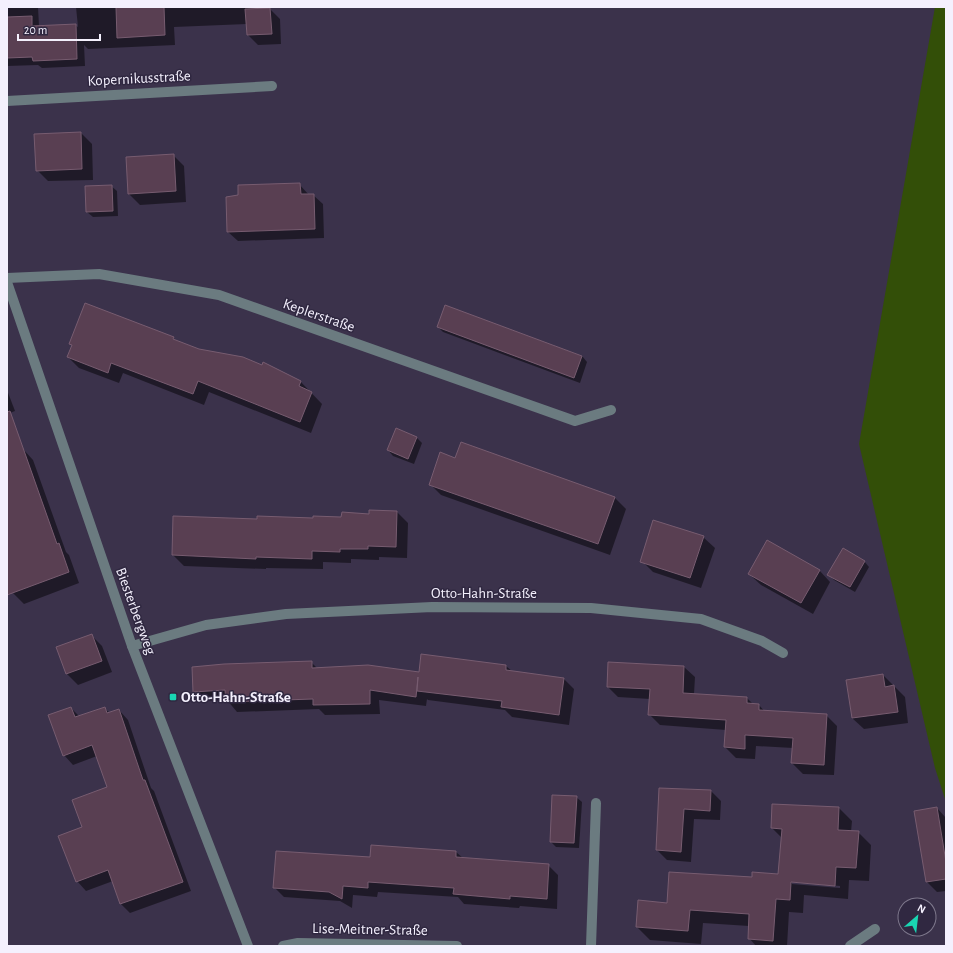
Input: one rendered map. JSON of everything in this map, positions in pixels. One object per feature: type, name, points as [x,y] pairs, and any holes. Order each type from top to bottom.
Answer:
[{"type":"street","name":"Kopernikusstraße","points":[[7,101],[272,86]]},
{"type":"street","name":"Keplerstraße","points":[[7,278],[99,274],[219,295],[575,421],[611,410]]},
{"type":"street","name":"Biesterbergweg","points":[[7,282],[132,646],[248,946]]},
{"type":"street","name":"Otto-Hahn-Straße","points":[[132,646],[206,626],[286,614],[432,607],[591,608],[701,619],[762,641],[783,653]]},
{"type":"street","points":[[591,946],[596,803]]},
{"type":"street","points":[[850,946],[875,929]]},
{"type":"street","name":"Lise-Meitner-Straße","points":[[283,946],[298,943],[457,946]]},
{"type":"green space","points":[[935,7],[946,7],[946,802],[935,768],[859,444]]},
{"type":"building","points":[[116,7],[164,7],[165,35],[117,38]]},
{"type":"building","points":[[270,8],[272,34],[247,35],[245,9]]},
{"type":"building","points":[[32,16],[32,26],[76,24],[77,59],[33,61],[32,57],[7,58],[7,17]]},
{"type":"building","points":[[81,132],[82,169],[36,171],[34,134]]},
{"type":"building","points":[[174,154],[176,191],[128,194],[126,157]]},
{"type":"building","points":[[300,183],[301,194],[314,194],[315,229],[227,232],[226,197],[238,195],[238,185]]},
{"type":"building","points":[[112,185],[113,211],[86,212],[85,186]]},
{"type":"building","points":[[85,303],[174,337],[173,339],[199,349],[243,357],[262,365],[263,362],[301,381],[299,386],[312,392],[300,422],[198,381],[193,394],[111,363],[108,373],[67,357],[72,345],[69,344]]},
{"type":"building","points":[[445,305],[582,356],[574,378],[437,327]]},
{"type":"building","points":[[10,411],[57,544],[59,543],[69,572],[7,595],[7,412]]},
{"type":"building","points":[[396,428],[417,437],[408,459],[387,450]]},
{"type":"building","points":[[461,442],[615,497],[598,544],[429,485],[440,452],[455,458]]},
{"type":"building","points":[[369,510],[397,511],[396,547],[368,546],[368,549],[340,549],[340,552],[312,551],[312,559],[256,557],[256,559],[172,555],[173,516],[257,519],[257,516],[313,518],[313,516],[341,517],[342,512],[369,514]]},
{"type":"building","points":[[653,520],[704,536],[690,578],[640,562]]},
{"type":"building","points":[[767,540],[820,570],[801,603],[748,574]]},
{"type":"building","points":[[843,548],[865,561],[850,587],[827,575]]},
{"type":"building","points":[[92,634],[102,661],[66,674],[56,647]]},
{"type":"building","points":[[421,654],[506,665],[506,670],[564,678],[559,715],[501,707],[502,701],[417,691],[418,677],[416,697],[370,690],[370,704],[313,705],[313,699],[226,702],[225,690],[193,692],[192,667],[224,664],[312,661],[312,668],[368,665],[419,672]]},
{"type":"building","points":[[608,662],[684,666],[683,693],[747,697],[747,703],[759,704],[759,710],[827,714],[824,765],[791,763],[793,738],[745,735],[745,749],[724,747],[726,720],[648,715],[650,689],[607,687]]},
{"type":"building","points":[[883,674],[885,687],[894,685],[898,712],[852,718],[846,680]]},
{"type":"building","points":[[71,707],[75,717],[105,707],[107,713],[119,709],[143,780],[145,780],[183,882],[120,904],[108,870],[76,882],[58,836],[82,827],[72,800],[107,787],[92,745],[63,756],[48,715]]},
{"type":"building","points":[[659,788],[711,790],[710,811],[684,809],[681,852],[656,850]]},
{"type":"building","points":[[552,795],[577,796],[574,843],[550,842]]},
{"type":"building","points":[[772,804],[839,807],[838,830],[859,831],[856,868],[836,867],[835,886],[791,882],[790,900],[776,899],[773,941],[748,939],[749,914],[690,910],[688,931],[636,927],[638,900],[667,903],[669,872],[752,877],[752,872],[778,874],[782,829],[771,828]]},
{"type":"building","points":[[937,807],[946,862],[946,879],[926,882],[914,811]]},
{"type":"building","points":[[371,845],[456,851],[456,857],[549,864],[547,899],[510,896],[510,899],[453,894],[454,888],[368,882],[368,888],[343,886],[342,899],[329,892],[273,888],[276,851],[370,857]]},
{"type":"place","name":"Otto-Hahn-Straße","points":[[173,697]]}]
